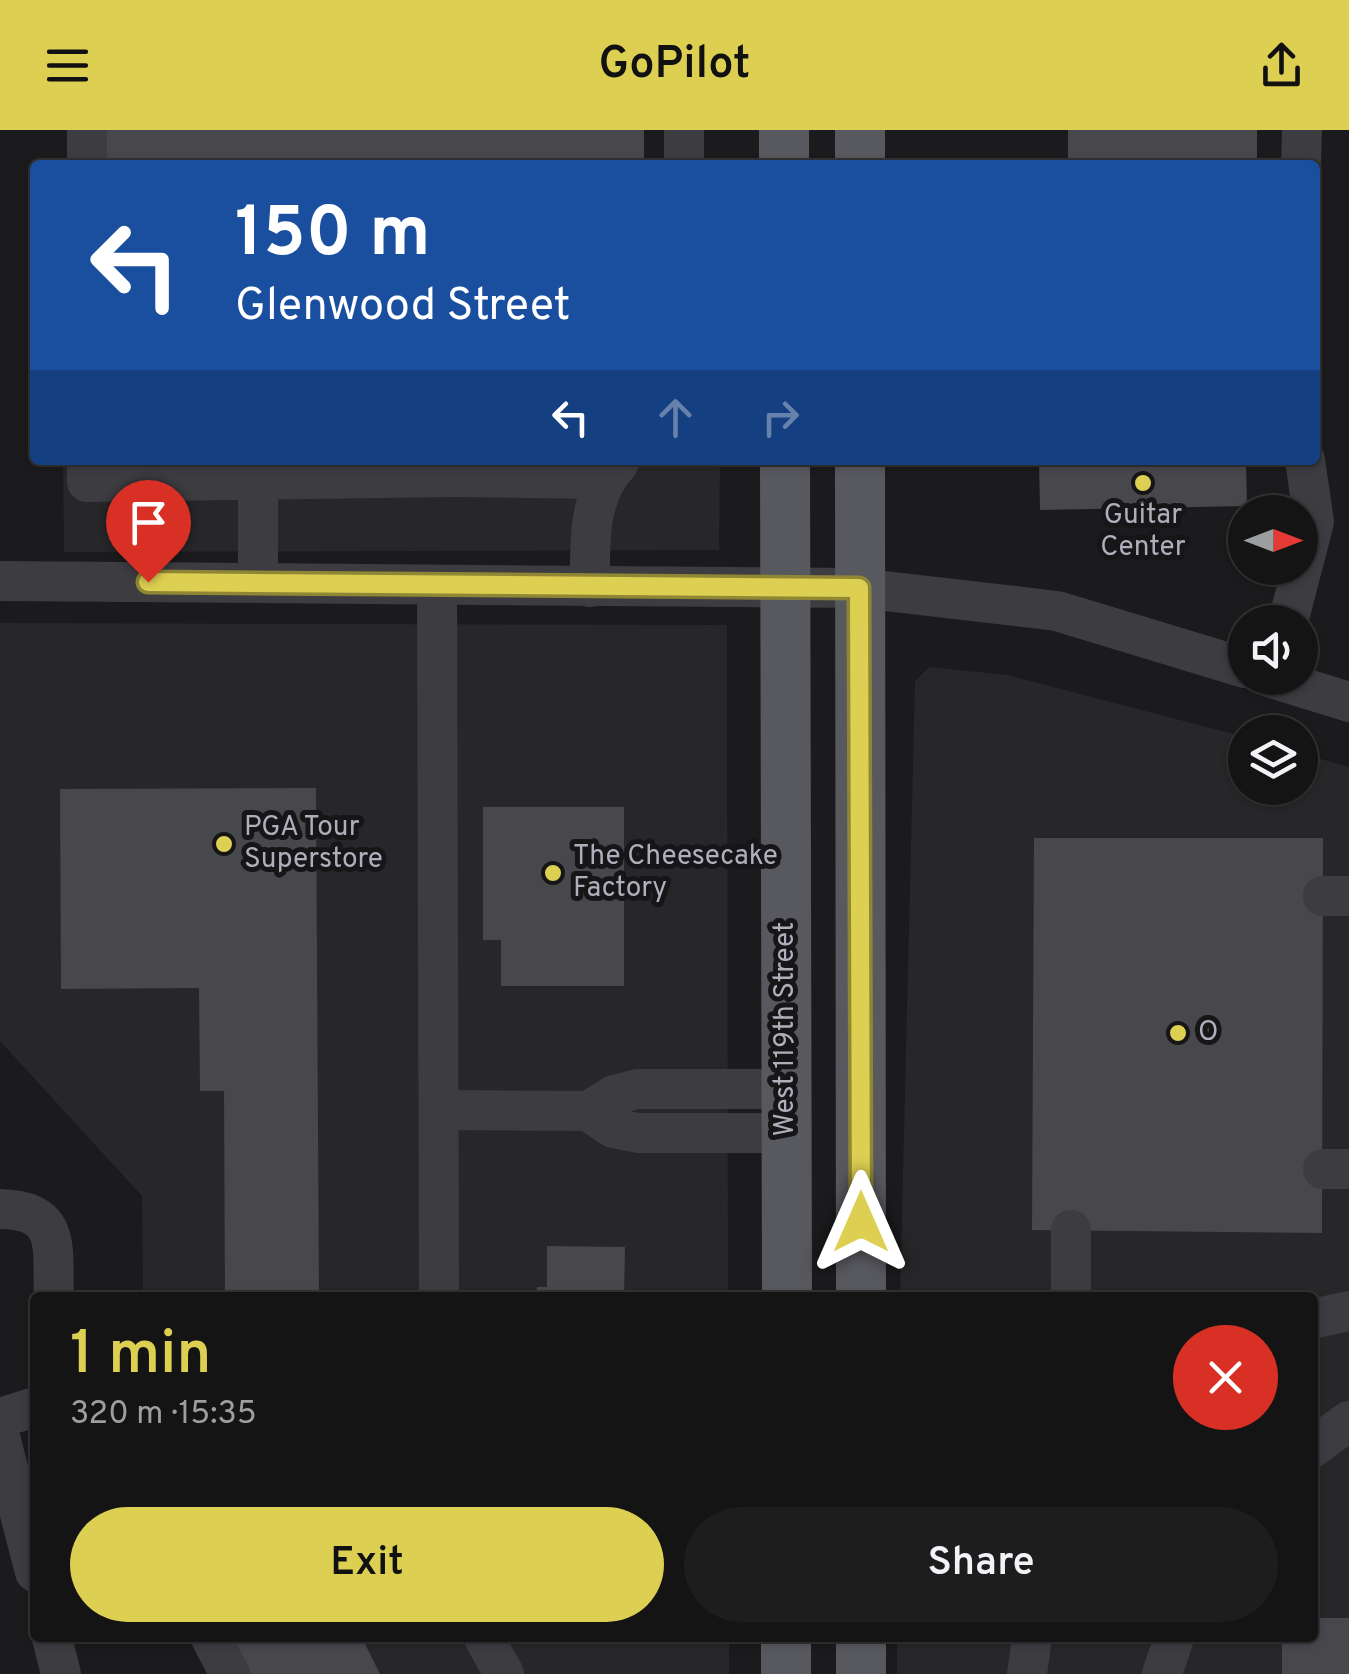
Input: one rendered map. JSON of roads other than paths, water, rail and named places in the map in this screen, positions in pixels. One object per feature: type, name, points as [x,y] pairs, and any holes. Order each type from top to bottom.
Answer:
[{"type":"main road","points":[[784,130],[784,160]]},
{"type":"main road","points":[[860,130],[860,160]]},
{"type":"main road","name":"West 119th Street","points":[[785,465],[786,1292]]},
{"type":"main road","points":[[860,465],[861,1292]]},
{"type":"main road","points":[[786,1642],[786,1674]]},
{"type":"main road","points":[[861,1642],[861,1674]]},
{"type":"street","points":[[87,130],[87,160]]},
{"type":"street","points":[[684,130],[684,160]]},
{"type":"street","points":[[1302,130],[1302,160]]},
{"type":"street","points":[[87,465],[87,482],[260,471],[613,469],[590,527],[590,586]]},
{"type":"street","points":[[258,583],[260,471]]},
{"type":"street","points":[[1293,605],[1308,555],[1322,481]]},
{"type":"street","points":[[0,581],[859,588],[1058,611],[1228,663]]},
{"type":"street","points":[[437,585],[440,1292]]},
{"type":"street","points":[[1318,692],[1349,702]]},
{"type":"street","points":[[439,1110],[588,1111],[614,1095],[638,1089],[786,1111]]},
{"type":"street","points":[[0,1209],[22,1209],[42,1218],[51,1231],[54,1292]]},
{"type":"street","points":[[1071,1230],[1071,1292]]},
{"type":"street","points":[[1318,1318],[1349,1311]]},
{"type":"street","points":[[0,1418],[30,1408]]},
{"type":"street","points":[[1318,1444],[1349,1421]]},
{"type":"street","points":[[0,1437],[30,1553]]},
{"type":"street","points":[[53,1642],[61,1674]]},
{"type":"street","points":[[212,1642],[230,1674]]},
{"type":"street","points":[[486,1642],[504,1674]]},
{"type":"street","points":[[1027,1674],[1031,1642]]},
{"type":"street","points":[[1162,1674],[1173,1642]]},
{"type":"place","name":"Guitar Center","points":[[1143,483]]},
{"type":"place","name":"PGA Tour Superstore","points":[[224,844]]},
{"type":"place","name":"The Cheesecake Factory","points":[[553,873]]},
{"type":"place","name":"O","points":[[1178,1033]]}]
